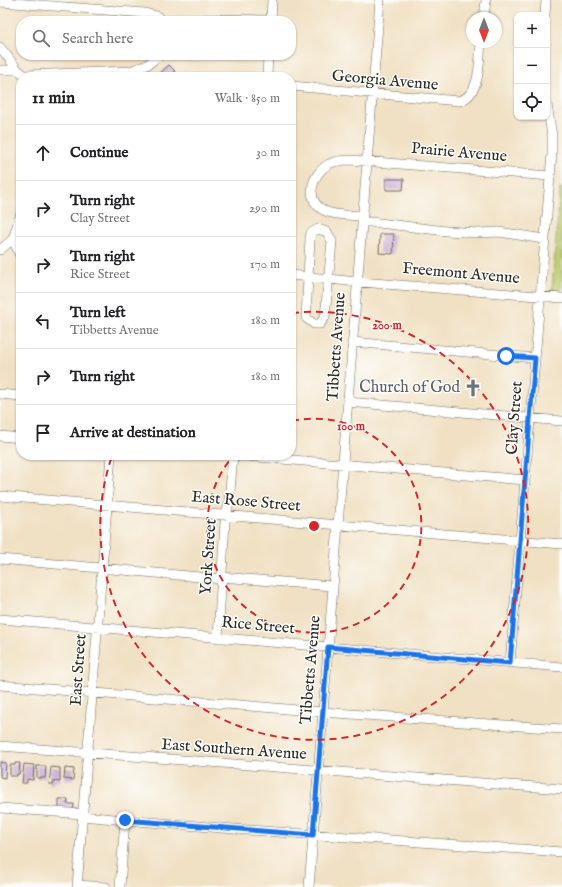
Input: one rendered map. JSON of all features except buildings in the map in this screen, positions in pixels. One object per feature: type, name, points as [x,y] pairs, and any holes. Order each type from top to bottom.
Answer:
[{"type":"street","points":[[271,16],[272,0]]},
{"type":"street","name":"Tibbetts Avenue","points":[[309,887],[380,0]]},
{"type":"street","points":[[485,12],[486,0]]},
{"type":"street","points":[[545,12],[546,0]]},
{"type":"street","points":[[0,2],[145,13],[157,16]]},
{"type":"street","points":[[0,47],[21,72]]},
{"type":"street","name":"Georgia Avenue","points":[[296,87],[459,101],[468,98],[474,86],[480,48]]},
{"type":"street","points":[[94,72],[130,71],[147,65],[154,60]]},
{"type":"street","points":[[267,72],[268,60]]},
{"type":"street","points":[[0,70],[16,73]]},
{"type":"street","name":"Clay Street","points":[[510,663],[550,176],[552,136],[550,120]]},
{"type":"street","name":"Prairie Avenue","points":[[544,239],[499,232],[479,233],[452,231],[362,219],[324,211],[315,202],[312,191],[316,176],[329,164],[341,160],[550,176]]},
{"type":"street","points":[[0,250],[13,239],[16,229]]},
{"type":"street","points":[[318,229],[327,232],[332,241],[329,279],[325,317],[320,324],[314,324],[306,318],[310,238],[311,233],[318,229]]},
{"type":"street","points":[[13,239],[16,246]]},
{"type":"street","name":"Freemont Avenue","points":[[296,276],[562,298]]},
{"type":"street","points":[[352,342],[535,358]]},
{"type":"street","points":[[0,394],[16,396]]},
{"type":"street","points":[[348,402],[562,421]]},
{"type":"street","points":[[0,436],[16,438]]},
{"type":"street","name":"East Street","points":[[77,886],[110,460]]},
{"type":"street","name":"York Street","points":[[218,638],[232,460]]},
{"type":"street","points":[[288,460],[526,480]]},
{"type":"street","name":"East Rose Street","points":[[0,496],[562,544]]},
{"type":"street","points":[[0,559],[332,586]]},
{"type":"street","name":"Rice Street","points":[[0,619],[562,667]]},
{"type":"street","points":[[0,685],[322,712],[562,728]]},
{"type":"street","name":"East Southern Avenue","points":[[0,746],[318,772],[562,789]]},
{"type":"street","points":[[0,808],[125,820],[313,835],[562,852]]},
{"type":"street","points":[[120,887],[125,820]]},
{"type":"street","points":[[77,886],[106,887]]},
{"type":"green space","points":[[560,188],[562,188],[562,291],[552,290]]},
{"type":"place","name":"Church of God","points":[[473,388]]},
{"type":"route","points":[[125,820],[313,835],[328,647],[510,663],[535,358],[506,356]]}]
